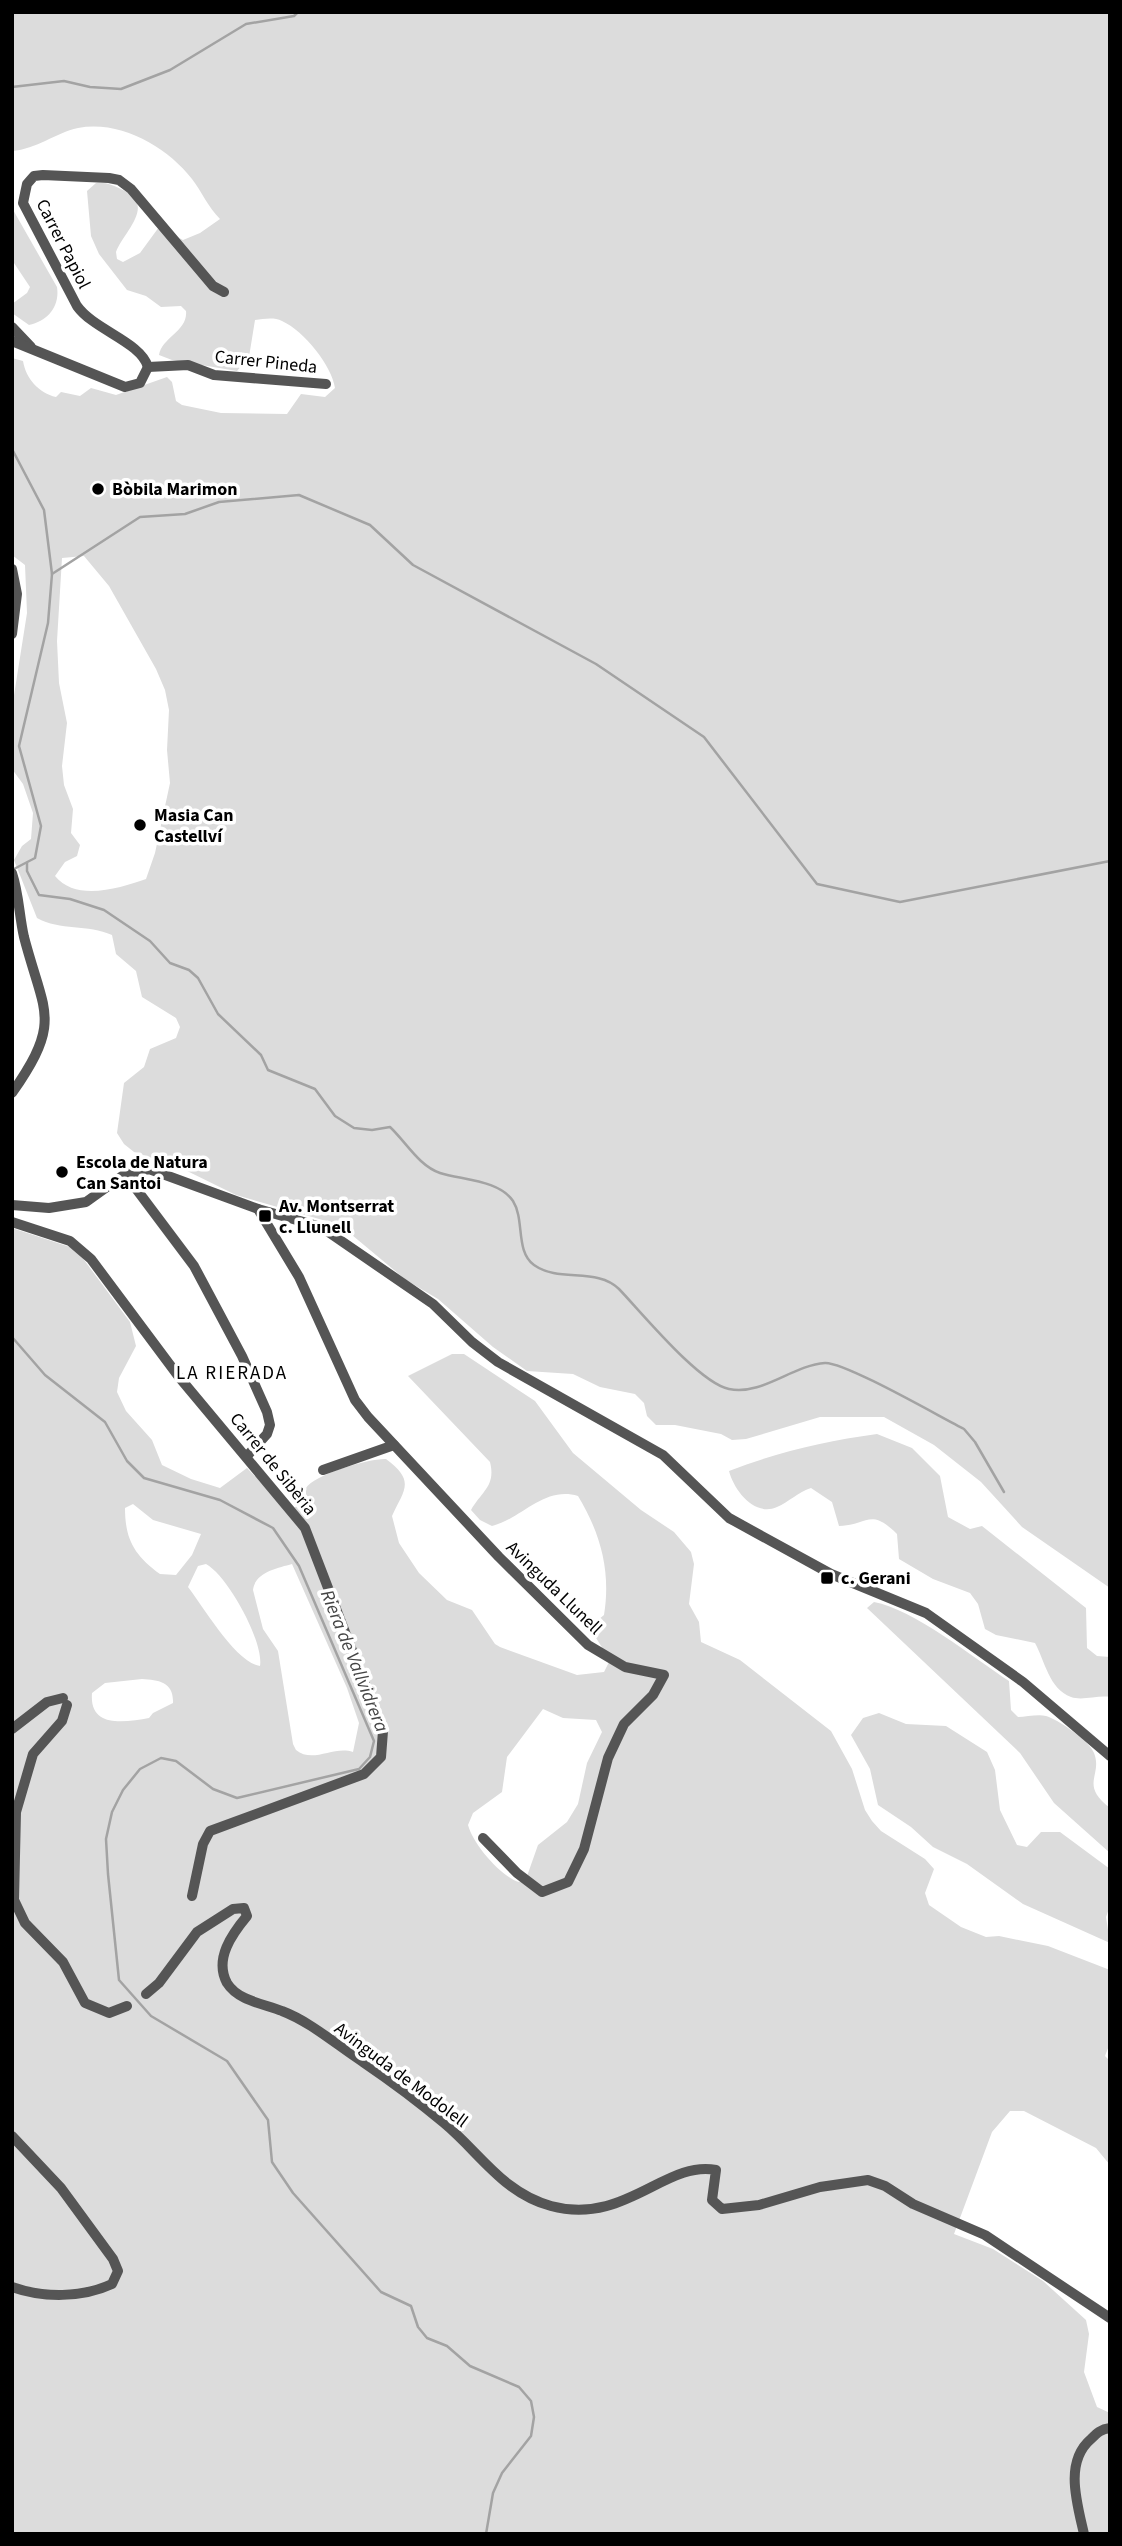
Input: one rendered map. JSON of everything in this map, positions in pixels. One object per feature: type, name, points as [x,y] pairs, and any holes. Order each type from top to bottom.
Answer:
[{"type":"street","name":"Carrer Papiol","points":[[148,367],[139,352],[90,321],[77,306],[23,203],[24,189],[30,180],[43,175],[119,180],[131,189],[213,286],[224,292]]},
{"type":"street","points":[[12,327],[31,347]]},
{"type":"street","points":[[12,341],[125,387],[140,383],[148,367]]},
{"type":"street","name":"Carrer Pineda","points":[[148,367],[188,365],[214,375],[326,384]]},
{"type":"street","points":[[12,569],[17,594],[12,634]]},
{"type":"street","points":[[12,1093],[41,1047],[47,1021],[42,993],[24,936],[13,877]]},
{"type":"street","points":[[12,1205],[49,1208],[86,1202],[125,1174],[136,1170],[155,1170],[258,1209],[295,1217],[342,1239],[433,1304],[472,1342],[498,1362],[663,1455],[729,1518],[831,1574],[926,1613],[1023,1682],[1110,1756]]},
{"type":"street","points":[[125,1174],[194,1266],[262,1401],[270,1425],[262,1441],[247,1456]]},
{"type":"street","name":"Avinguda Llunell","points":[[258,1209],[299,1277],[355,1400],[394,1445],[588,1645],[625,1667],[664,1675],[653,1695],[624,1724],[618,1735],[608,1758],[584,1849],[568,1882],[542,1892],[517,1873],[483,1838]]},
{"type":"street","name":"Carrer de Sibèria","points":[[12,1222],[70,1241],[88,1256],[179,1377],[247,1456],[309,1535],[350,1649],[381,1723],[384,1746],[378,1762],[364,1774],[210,1831],[202,1844],[192,1896]]},
{"type":"street","points":[[323,1469],[394,1445]]},
{"type":"street","points":[[12,1729],[47,1702],[65,1701],[62,1721],[36,1749],[29,1765],[15,1824],[17,1867],[14,1900],[25,1923],[63,1962],[85,2003],[109,2013],[127,2006]]},
{"type":"street","name":"Avinguda de Modolell","points":[[146,1994],[166,1974],[197,1932],[233,1909],[244,1908],[247,1916],[224,1953],[223,1972],[228,1985],[252,2002],[295,2018],[371,2068],[444,2123],[514,2191],[551,2206],[595,2211],[621,2203],[701,2167],[716,2170],[712,2200],[722,2209],[759,2204],[820,2187],[868,2180],[886,2186],[913,2204],[985,2235],[1110,2318]]},
{"type":"street","points":[[12,2136],[61,2189],[113,2259],[118,2271],[112,2284],[83,2295],[34,2294],[12,2287]]},
{"type":"street","points":[[1084,2534],[1074,2482],[1075,2461],[1083,2446],[1102,2429],[1110,2428]]},
{"type":"shaded area","points":[[12,12],[1110,12],[1110,1588],[1022,1527],[981,1482],[934,1445],[884,1417],[820,1417],[746,1439],[732,1440],[721,1434],[675,1425],[656,1425],[647,1416],[644,1403],[635,1394],[600,1387],[573,1374],[527,1371],[493,1347],[438,1299],[406,1280],[340,1225],[236,1195],[181,1168],[134,1152],[124,1144],[117,1133],[124,1083],[144,1067],[150,1049],[176,1038],[180,1027],[176,1018],[142,997],[136,971],[116,954],[112,935],[55,925],[37,918],[14,860],[22,846],[31,839],[33,813],[23,784],[12,769],[12,708],[27,613],[25,565],[12,555],[12,358],[23,361],[27,374],[39,389],[56,397],[61,392],[80,396],[91,388],[116,395],[167,377],[172,382],[176,401],[182,405],[221,413],[287,414],[301,394],[325,397],[335,388],[329,370],[316,350],[290,326],[276,319],[255,320],[249,357],[237,371],[172,360],[159,355],[165,343],[183,324],[186,311],[181,306],[161,307],[146,296],[127,290],[99,254],[91,236],[87,191],[96,183],[107,184],[133,196],[137,203],[135,220],[116,252],[117,259],[123,262],[140,253],[159,227],[183,240],[200,233],[220,219],[192,179],[170,156],[142,138],[110,128],[94,127],[70,130],[30,147],[12,151]],"holes":[[[84,556],[109,586],[165,690],[169,710],[167,750],[170,783],[155,853],[146,879],[111,889],[86,891],[74,889],[55,876],[65,862],[77,856],[80,845],[71,833],[73,809],[64,785],[62,766],[67,723],[59,683],[57,641],[62,558]]]},
{"type":"shaded area","points":[[12,208],[57,287],[57,300],[51,312],[42,320],[29,325],[12,313],[12,304],[27,293],[30,287],[12,260]]},
{"type":"shaded area","points":[[12,1228],[76,1249],[130,1322],[136,1346],[119,1378],[117,1392],[126,1411],[152,1440],[162,1465],[191,1479],[220,1488],[247,1468],[288,1511],[306,1501],[306,1488],[319,1478],[356,1464],[386,1459],[404,1480],[403,1492],[392,1516],[399,1543],[419,1573],[447,1600],[472,1610],[495,1644],[500,1647],[577,1675],[604,1672],[610,1660],[591,1630],[593,1624],[604,1615],[605,1568],[593,1525],[578,1496],[555,1495],[492,1526],[480,1520],[471,1510],[490,1483],[490,1462],[408,1376],[452,1354],[464,1354],[535,1401],[573,1453],[641,1510],[674,1532],[691,1552],[694,1564],[689,1604],[699,1622],[701,1642],[740,1660],[831,1731],[852,1769],[865,1810],[872,1821],[881,1831],[925,1859],[934,1869],[925,1893],[929,1905],[961,1927],[986,1937],[999,1936],[1048,1946],[1110,1970],[1110,2043],[1105,2056],[1110,2061],[1110,2165],[1096,2148],[1024,2111],[1010,2111],[992,2132],[954,2234],[993,2249],[1043,2281],[1086,2320],[1089,2334],[1084,2372],[1097,2407],[1110,2413],[1110,2534],[12,2534]],"holes":[[[133,1504],[153,1520],[201,1534],[192,1555],[176,1575],[160,1574],[138,1553],[129,1537],[125,1508]],[[206,1564],[215,1571],[234,1595],[256,1642],[260,1666],[251,1663],[231,1645],[188,1587],[198,1566]],[[292,1564],[347,1688],[359,1723],[353,1752],[346,1750],[309,1755],[296,1750],[293,1744],[278,1651],[263,1629],[253,1590],[258,1579],[274,1569]],[[148,1679],[168,1686],[173,1703],[153,1713],[149,1718],[111,1721],[96,1713],[92,1693],[105,1683]],[[543,1709],[563,1718],[596,1720],[602,1732],[587,1763],[578,1804],[567,1822],[538,1845],[526,1879],[519,1882],[504,1874],[489,1859],[468,1825],[473,1813],[502,1792],[507,1757]]]},
{"type":"shaded area","points":[[877,1434],[912,1448],[940,1476],[948,1517],[970,1529],[982,1526],[1086,1608],[1087,1648],[1097,1656],[1110,1657],[1110,1697],[1075,1698],[1064,1693],[1048,1674],[1035,1643],[996,1635],[985,1629],[978,1604],[970,1593],[933,1579],[899,1559],[897,1534],[881,1521],[874,1519],[839,1526],[832,1502],[811,1488],[777,1507],[760,1508],[740,1493],[729,1471],[802,1448]]},
{"type":"shaded area","points":[[874,1602],[890,1606],[925,1624],[1009,1681],[1011,1710],[1018,1717],[1036,1715],[1051,1718],[1080,1737],[1091,1748],[1096,1761],[1096,1793],[1110,1808],[1110,1853],[1054,1803],[1020,1753],[867,1608]]},
{"type":"shaded area","points":[[879,1713],[906,1724],[946,1726],[987,1752],[995,1770],[1000,1810],[1017,1845],[1027,1847],[1041,1832],[1060,1832],[1110,1869],[1110,1906],[1106,1917],[1110,1943],[1023,1904],[967,1864],[933,1847],[911,1827],[878,1805],[870,1769],[851,1735],[863,1718]]},
{"type":"waterway","points":[[12,87],[64,81],[90,87],[121,89],[170,70],[246,24],[294,16],[298,12]]},
{"type":"waterway","name":"Riera de Vallvidrera","points":[[12,449],[44,510],[52,574],[48,623],[19,746],[41,826],[35,858],[12,870]]},
{"type":"waterway","points":[[52,574],[140,517],[185,514],[219,502],[299,495],[370,525],[413,565],[596,664],[704,737],[817,884],[900,902],[1110,861]]},
{"type":"waterway","points":[[27,863],[27,871],[39,895],[70,899],[104,910],[150,941],[170,963],[189,970],[198,978],[218,1014],[261,1055],[268,1070],[315,1089],[335,1116],[354,1128],[372,1130],[390,1127],[432,1170],[490,1185],[507,1194],[517,1209],[524,1252],[534,1265],[555,1273],[589,1276],[610,1282],[687,1361],[717,1384],[729,1389],[753,1388],[801,1369],[825,1363],[852,1371],[964,1429],[975,1442],[1004,1492]]},
{"type":"waterway","name":"Riera de Vallvidrera","points":[[12,1337],[45,1375],[105,1422],[127,1461],[144,1478],[220,1500],[273,1528],[299,1566],[374,1741],[370,1757],[359,1769],[237,1798],[213,1789],[176,1761],[161,1758],[140,1769],[123,1790],[112,1812],[106,1839],[119,1980],[151,2016],[227,2061],[268,2120],[272,2162],[293,2193],[381,2292],[411,2306],[418,2327],[427,2338],[447,2346],[470,2366],[519,2387],[531,2401],[534,2417],[531,2436],[502,2473],[493,2493],[486,2534]]},
{"type":"place","name":"Bòbila Marimon","points":[[98,489]]},
{"type":"place","name":"Masia Can Castellví","points":[[140,825]]},
{"type":"place","name":"Escola de Natura Can Santoi","points":[[62,1172]]},
{"type":"place","name":"Av. Montserrat c. Llunell","points":[[265,1216]]},
{"type":"place","name":"c. Gerani","points":[[827,1578]]},
{"type":"district","name":"LA RIERADA","points":[[232,1373]]}]
